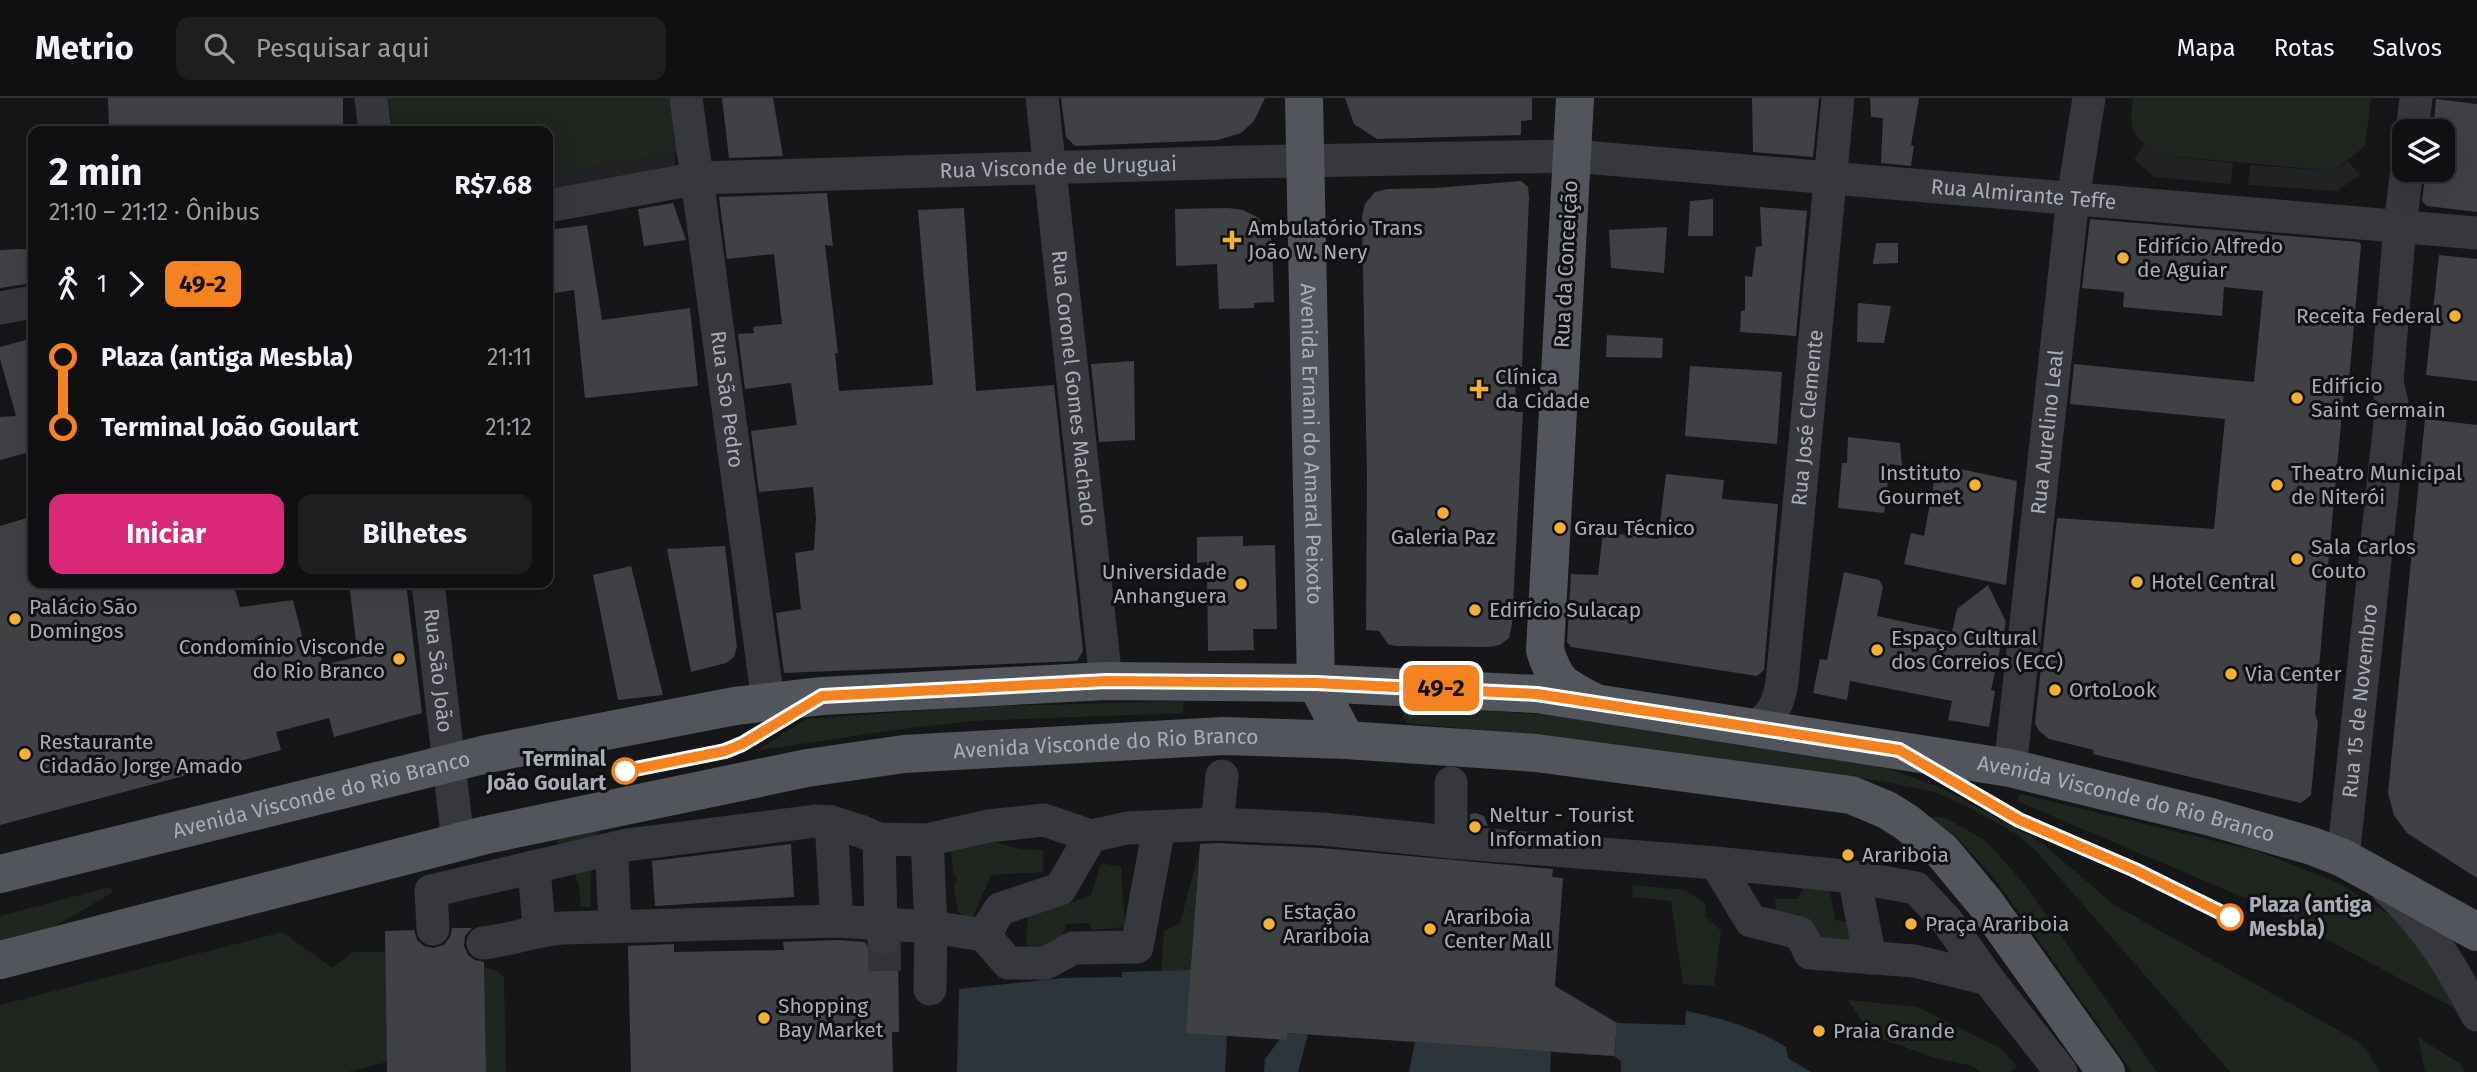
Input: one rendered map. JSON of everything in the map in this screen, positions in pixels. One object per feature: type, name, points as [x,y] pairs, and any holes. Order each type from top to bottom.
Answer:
[{"type":"main road","name":"Avenida Ernani do Amaral Peixoto","points":[[1304,98],[1316,683],[1346,740]]},
{"type":"main road","name":"Rua da Conceição","points":[[1575,98],[1545,650],[1551,669],[1563,686],[1592,701]]},
{"type":"main road","name":"Avenida Visconde do Rio Branco","points":[[0,874],[500,751],[768,701],[1106,681],[1316,683],[1501,691],[1592,701],[2010,768],[2268,832],[2357,866]]},
{"type":"main road","name":"Avenida Visconde do Rio Branco","points":[[0,960],[458,842],[807,768],[904,754],[1223,736],[1346,740],[1548,755],[1851,795],[1887,810],[1920,832],[1959,871],[1986,904],[2106,1072]]},
{"type":"main road","points":[[2357,866],[2477,932]]},
{"type":"street","points":[[371,98],[374,126]]},
{"type":"street","name":"Rua São Pedro","points":[[686,98],[699,178],[768,701]]},
{"type":"street","name":"Rua Coronel Gomes Machado","points":[[1042,98],[1106,681]]},
{"type":"street","name":"Rua José Clemente","points":[[1755,727],[1775,708],[1782,682],[1838,98]]},
{"type":"street","name":"Rua Aurelino Leal","points":[[2010,768],[2073,198],[2089,98]]},
{"type":"street","points":[[2413,119],[2416,98]]},
{"type":"street","name":"Rua Visconde de Uruguai","points":[[553,205],[699,178],[1048,167],[1572,156]]},
{"type":"street","name":"Rua Almirante Teffe","points":[[1572,156],[2477,233]]},
{"type":"street","name":"Rua 15 de Novembro","points":[[2357,866],[2392,403],[2387,382],[2405,182]]},
{"type":"street","points":[[0,308],[28,303]]},
{"type":"street","name":"Rua São João","points":[[429,588],[458,842]]},
{"type":"street","points":[[1217,824],[1222,776]]},
{"type":"street","points":[[1451,783],[1451,842]]},
{"type":"street","points":[[433,929],[419,882],[534,867],[755,813],[831,822],[878,839],[927,840],[988,826],[1044,820],[1091,836],[1128,828],[1217,824],[1322,829],[1716,863],[1854,877],[1916,888],[1947,921],[1988,979],[2061,1072]]},
{"type":"street","points":[[831,822],[837,921]]},
{"type":"street","points":[[483,943],[510,940],[539,929],[837,921],[883,931],[931,927],[984,935],[1008,963],[1046,963],[1073,948],[1137,947],[1159,827]]},
{"type":"street","points":[[984,935],[1000,909],[1060,888],[1091,836]]},
{"type":"street","points":[[878,839],[883,931]]},
{"type":"street","points":[[927,840],[931,927],[930,989]]},
{"type":"street","points":[[615,926],[612,860],[617,848]]},
{"type":"street","points":[[1716,863],[1751,921],[1801,933],[1810,953],[1914,961],[1988,979]]},
{"type":"street","name":"Avenida Visconde do Rio Branco","points":[[2357,866],[2408,908],[2428,932],[2477,1015]]},
{"type":"street","points":[[534,867],[539,929]]},
{"type":"street","points":[[1854,877],[1870,958]]},
{"type":"shaded area","points":[[388,98],[676,98],[684,145],[674,154],[553,174],[553,126],[392,126]]},
{"type":"shaded area","points":[[2133,98],[2371,98],[2365,146],[2334,171],[2160,155],[2143,143],[2134,132],[2131,119]]},
{"type":"shaded area","points":[[2144,144],[2160,155],[2233,163],[2231,184],[2155,177],[2134,160]]},
{"type":"shaded area","points":[[674,154],[676,168],[553,188],[553,174]]},
{"type":"shaded area","points":[[2348,161],[2360,175],[2337,191],[2248,185],[2250,165],[2334,171]]},
{"type":"shaded area","points":[[1184,701],[1183,713],[972,721],[756,751],[806,719],[967,707]]},
{"type":"shaded area","points":[[1404,705],[1562,716],[1861,761],[1939,787],[2042,843],[2114,905],[2357,1041],[2380,1072],[2230,1072],[2036,851],[2018,835],[1935,792],[1875,780],[1578,740],[1406,723],[1402,714]]},
{"type":"shaded area","points":[[2020,794],[2257,851],[2339,883],[2395,918],[2416,938],[2464,1013],[2266,907],[2017,801]]},
{"type":"shaded area","points":[[1944,817],[1986,841],[2025,885],[2157,1072],[2132,1072],[1995,879],[1957,837],[1929,818]]},
{"type":"shaded area","points":[[603,824],[593,854],[591,907],[581,907],[573,868],[564,851],[551,836]]},
{"type":"shaded area","points":[[992,841],[1020,849],[1043,850],[1043,872],[991,875],[972,920],[958,912],[954,888],[957,877],[953,874],[951,846]]},
{"type":"shaded area","points":[[1199,852],[1191,970],[1161,971],[1164,931],[1180,923]]},
{"type":"shaded area","points":[[1101,863],[1121,867],[1125,927],[1092,930],[1089,923],[1066,924],[1059,948],[1026,945],[1028,916],[1091,896]]},
{"type":"shaded area","points":[[1633,885],[1685,890],[1706,904],[1705,916],[1721,931],[1714,986],[1683,984],[1671,901],[1632,897]]},
{"type":"shaded area","points":[[1804,885],[1829,886],[1835,920],[1853,923],[1848,943],[1815,940],[1814,923],[1776,916],[1775,899],[1798,899]]},
{"type":"shaded area","points":[[110,887],[113,892],[39,936],[0,946],[0,916]]},
{"type":"shaded area","points":[[282,932],[332,968],[354,952],[385,952],[387,1062],[348,1072],[0,1072],[0,1005]]},
{"type":"shaded area","points":[[484,967],[497,971],[504,977],[506,1072],[486,1072]]},
{"type":"shaded area","points":[[1191,970],[1287,1039],[1287,1033],[1614,1056],[1617,1023],[1685,1025],[1686,1011],[1725,1020],[1762,1034],[1786,1047],[1788,1058],[1811,1072],[957,1072],[959,989],[1063,978],[1122,977],[1122,972]]},
{"type":"shaded area","points":[[1848,1000],[1917,1007],[2002,1049],[2017,1067],[2010,1072],[1980,1072],[1973,1066],[1935,1058],[1871,1035]]},
{"type":"shaded area","points":[[2418,1037],[2459,1063],[2465,1072],[2425,1072]]},
{"type":"pier","points":[[1308,1034],[1415,1042],[1409,1072],[1298,1072]]},
{"type":"pier","points":[[1227,1035],[1280,1039],[1265,1059],[1264,1072],[1225,1072]]},
{"type":"pier","points":[[1551,1052],[1614,1056],[1621,1061],[1621,1072],[1550,1072]]},
{"type":"building","points":[[108,98],[343,98],[343,126],[109,126]]},
{"type":"building","points":[[722,98],[773,98],[783,156],[729,158]]},
{"type":"building","points":[[1061,98],[1265,98],[1254,121],[1241,133],[1218,140],[1075,146],[1066,137]]},
{"type":"building","points":[[1345,98],[1532,98],[1532,120],[1521,121],[1521,135],[1377,139],[1354,124]]},
{"type":"building","points":[[1752,98],[1819,98],[1813,157],[1753,152]]},
{"type":"building","points":[[1870,98],[1919,98],[1911,145],[1914,146],[1911,166],[1881,163],[1883,118],[1871,117]]},
{"type":"building","points":[[2436,99],[2477,104],[2477,212],[2427,206],[2422,201],[2424,182],[2455,182],[2455,119],[2434,119]]},
{"type":"building","points":[[1521,181],[1528,187],[1529,198],[1522,367],[1516,367],[1515,412],[1523,412],[1512,624],[1509,638],[1500,645],[1488,647],[1395,646],[1388,644],[1379,631],[1366,630],[1367,479],[1362,216],[1365,204],[1375,192],[1387,189]]},
{"type":"building","points":[[827,193],[833,246],[825,245],[838,353],[835,353],[839,391],[933,385],[918,210],[964,208],[976,391],[1054,385],[1083,651],[1077,661],[784,673],[776,613],[801,609],[795,553],[814,550],[816,518],[813,487],[759,492],[751,431],[797,425],[791,383],[745,389],[738,334],[754,333],[753,327],[782,324],[774,254],[727,259],[719,197]]},
{"type":"building","points":[[1713,199],[1713,236],[1688,236],[1690,201]]},
{"type":"building","points":[[673,203],[686,240],[644,246],[638,209]]},
{"type":"building","points":[[1760,207],[1807,211],[1796,336],[1740,332],[1741,311],[1745,311],[1745,276],[1752,277],[1756,247],[1762,246]]},
{"type":"building","points":[[1175,209],[1243,210],[1257,217],[1269,228],[1274,302],[1254,303],[1254,308],[1219,309],[1217,264],[1176,266]]},
{"type":"building","points":[[2090,219],[2359,242],[2361,245],[2327,576],[2311,795],[2301,803],[2093,754],[2094,750],[2049,739],[2039,731],[2035,723],[2057,518],[2214,529],[2225,419],[2070,404],[2074,364],[2254,382],[2263,291],[2224,287],[2222,316],[2123,307],[2124,292],[2082,288]]},
{"type":"building","points":[[587,225],[602,320],[690,308],[698,386],[585,398],[574,290],[553,293],[553,229]]},
{"type":"building","points":[[1667,227],[1664,273],[1611,268],[1609,230]]},
{"type":"building","points":[[1876,243],[1898,243],[1898,263],[1873,264]]},
{"type":"building","points":[[0,250],[28,250],[28,284],[0,288]]},
{"type":"building","name":"Receita Federal","points":[[2439,255],[2477,259],[2477,381],[2426,375]]},
{"type":"building","points":[[1858,303],[1891,306],[1884,343],[1857,342]]},
{"type":"building","points":[[1607,335],[1663,338],[1662,358],[1606,357]]},
{"type":"building","points":[[28,339],[28,457],[26,453],[0,460],[0,417],[16,416],[0,359],[0,347]]},
{"type":"building","points":[[1134,361],[1135,440],[1099,442],[1091,364]]},
{"type":"building","points":[[1690,366],[1782,372],[1777,444],[1685,436]]},
{"type":"building","points":[[2425,419],[2477,425],[2477,878],[2407,833],[2394,815],[2388,793]]},
{"type":"building","points":[[1848,437],[1900,443],[1902,466],[1890,464],[1884,513],[1838,508],[1842,463],[1847,463]]},
{"type":"building","points":[[1951,467],[2017,481],[2006,585],[1904,564],[1911,533],[1924,536],[1935,477],[1949,479]]},
{"type":"building","points":[[1666,474],[1724,480],[1722,499],[1778,504],[1764,670],[1757,676],[1571,647],[1567,642],[1571,574],[1598,575],[1603,532],[1658,539]]},
{"type":"building","points":[[28,518],[28,588],[234,588],[240,607],[293,600],[307,655],[320,652],[322,665],[358,657],[350,588],[407,588],[422,713],[334,737],[329,718],[276,732],[281,750],[0,825],[0,526]]},
{"type":"building","name":"Universidade Anhanguera","points":[[1243,536],[1243,546],[1275,545],[1277,629],[1253,629],[1254,650],[1208,651],[1207,562],[1197,563],[1197,537]]},
{"type":"building","points":[[725,546],[737,647],[734,657],[726,663],[691,672],[667,549]]},
{"type":"building","points":[[631,566],[663,695],[618,700],[593,575]]},
{"type":"building","points":[[1844,572],[1879,580],[1883,587],[1877,616],[1952,632],[1957,609],[1988,585],[2006,622],[1991,690],[1995,691],[1989,727],[1948,720],[1952,701],[1850,681],[1847,700],[1813,693],[1820,659],[1827,660]]},
{"type":"building","points":[[1470,814],[1484,816],[1488,826],[1470,824]]},
{"type":"building","points":[[791,844],[794,897],[655,906],[652,861]]},
{"type":"building","name":"Estação Arariboia","points":[[1200,844],[1321,848],[1553,869],[1552,877],[1563,878],[1555,986],[1617,1023],[1614,1056],[1287,1033],[1287,1040],[1186,1033]]},
{"type":"building","points":[[452,928],[472,928],[465,936],[464,946],[468,955],[484,962],[486,1072],[387,1072],[385,931],[414,930],[417,940],[424,946],[433,948],[444,945]]},
{"type":"building","name":"Shopping Bay Market","points":[[783,942],[865,942],[870,951],[879,956],[889,957],[898,952],[899,1032],[892,1032],[893,1072],[631,1072],[628,946],[674,944],[674,952],[784,950]]},
{"type":"tunnel","points":[[884,938],[885,986]]},
{"type":"bus line","name":"49-2","points":[[625,771],[725,751],[742,744],[822,696],[1106,681],[1316,683],[1537,694],[1899,750],[2019,820],[2135,870],[2230,917]]},
{"type":"place","name":"Ambulatório Trans João W. Nery","points":[[1232,240]]},
{"type":"place","name":"Edifício Alfredo de Aguiar","points":[[2123,258]]},
{"type":"place","name":"Receita Federal","points":[[2455,316]]},
{"type":"place","name":"Clínica da Cidade","points":[[1479,389]]},
{"type":"place","name":"Edifício Saint Germain","points":[[2297,398]]},
{"type":"place","name":"Instituto Gourmet","points":[[1975,485]]},
{"type":"place","name":"Theatro Municipal de Niterói","points":[[2277,485]]},
{"type":"place","name":"Galeria Paz","points":[[1443,513]]},
{"type":"place","name":"Grau Técnico","points":[[1560,528]]},
{"type":"place","name":"Sala Carlos Couto","points":[[2297,559]]},
{"type":"place","name":"Hotel Central","points":[[2137,582]]},
{"type":"place","name":"Universidade Anhanguera","points":[[1241,584]]},
{"type":"place","name":"Edifício Sulacap","points":[[1475,610]]},
{"type":"place","name":"Palácio São Domingos","points":[[15,619]]},
{"type":"place","name":"Espaço Cultural dos Correios (ECC)","points":[[1877,650]]},
{"type":"place","name":"Condomínio Visconde do Rio Branco","points":[[399,659]]},
{"type":"place","name":"Via Center","points":[[2231,674]]},
{"type":"place","name":"OrtoLook","points":[[2055,690]]},
{"type":"place","name":"Restaurante Cidadão Jorge Amado","points":[[25,754]]},
{"type":"place","name":"Terminal João Goulart","points":[[625,771]]},
{"type":"place","name":"Neltur - Tourist Information","points":[[1475,827]]},
{"type":"place","name":"Arariboia","points":[[1848,855]]},
{"type":"place","name":"Plaza (antiga Mesbla)","points":[[2230,917]]},
{"type":"place","name":"Estação Arariboia","points":[[1269,924]]},
{"type":"place","name":"Praça Arariboia","points":[[1911,924]]},
{"type":"place","name":"Arariboia Center Mall","points":[[1430,929]]},
{"type":"place","name":"Shopping Bay Market","points":[[764,1018]]},
{"type":"place","name":"Praia Grande","points":[[1819,1031]]}]
